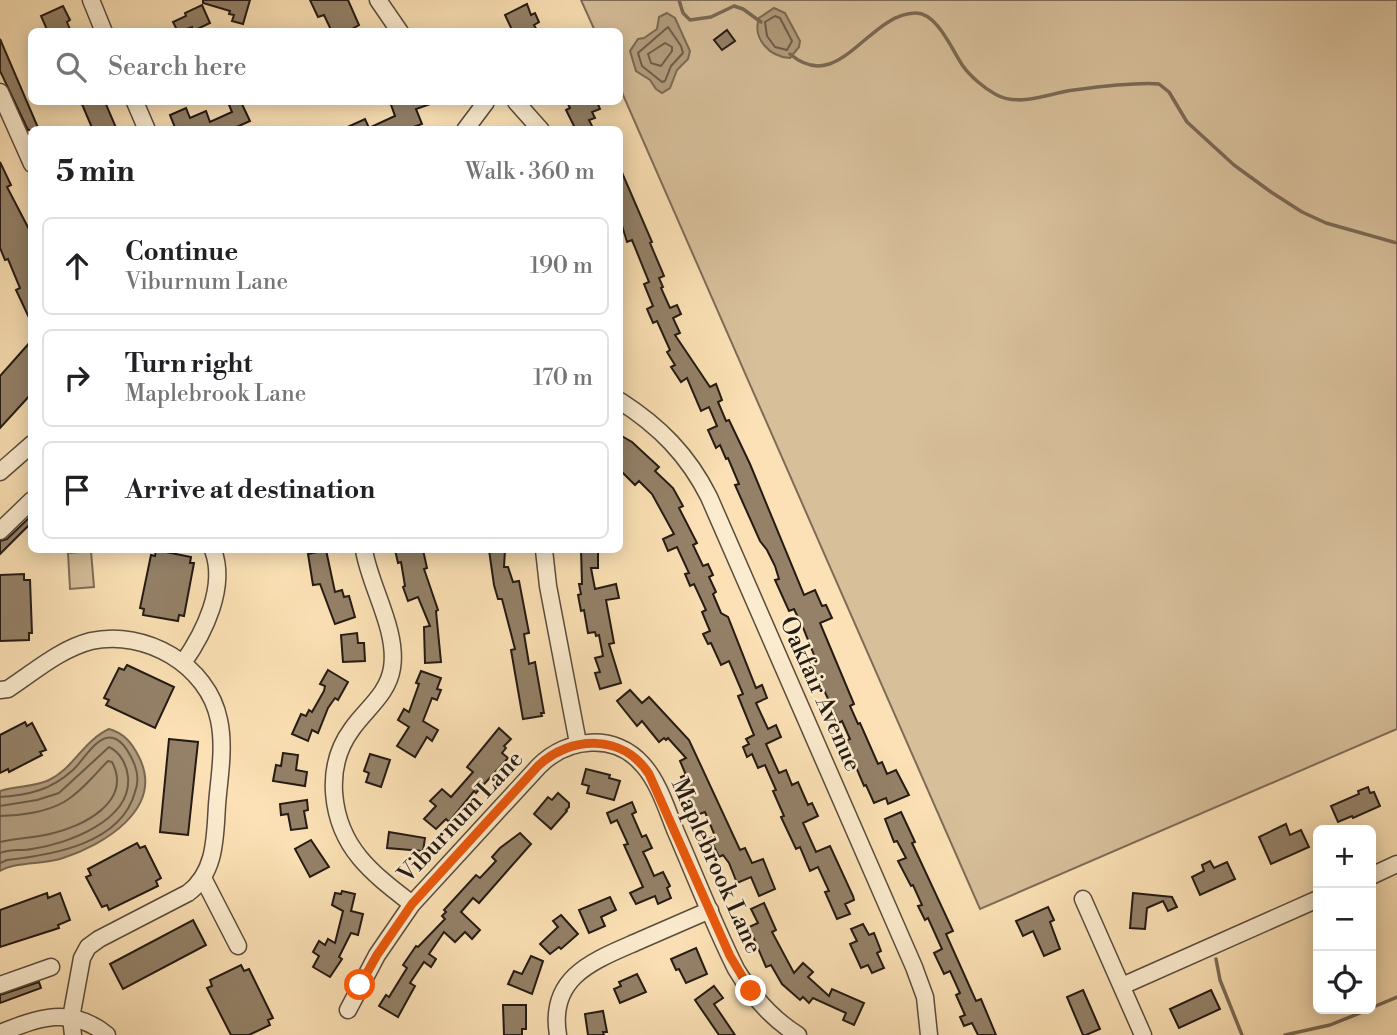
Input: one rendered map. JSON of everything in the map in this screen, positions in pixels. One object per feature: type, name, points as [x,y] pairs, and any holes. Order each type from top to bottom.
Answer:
[{"type":"street","points":[[91,0],[102,28]]},
{"type":"street","points":[[378,0],[397,28]]},
{"type":"street","points":[[0,92],[28,155]]},
{"type":"street","points":[[136,105],[145,126]]},
{"type":"street","points":[[468,126],[484,105]]},
{"type":"street","points":[[519,105],[537,126]]},
{"type":"street","name":"Oakfair Avenue","points":[[623,403],[651,422],[680,450],[709,497],[914,967],[925,997],[929,1035]]},
{"type":"street","points":[[0,472],[28,448]]},
{"type":"street","points":[[0,531],[28,504]]},
{"type":"street","points":[[183,663],[202,630],[216,590],[218,567],[214,553]]},
{"type":"street","points":[[365,553],[391,641],[392,670],[382,694],[345,740],[335,771],[334,798],[341,824],[356,853],[372,871],[412,904]]},
{"type":"street","points":[[544,553],[548,586],[578,743]]},
{"type":"street","points":[[0,690],[8,689],[67,650],[100,640],[123,640],[143,643],[164,651],[183,663],[198,678],[218,716],[221,734],[214,846],[210,864],[203,878],[188,893],[88,947],[82,958],[71,1018],[73,1035]]},
{"type":"street","name":"Viburnum Lane","points":[[348,1010],[377,955],[412,904],[538,766],[557,752],[578,743]]},
{"type":"street","name":"Maplebrook Lane","points":[[578,743],[612,745],[630,752],[646,768],[736,969],[774,1017],[798,1035]]},
{"type":"street","points":[[1376,874],[1397,864]]},
{"type":"street","points":[[203,878],[238,946]]},
{"type":"street","points":[[1083,899],[1143,1035]]},
{"type":"street","points":[[1122,986],[1313,901]]},
{"type":"street","points":[[558,1035],[556,1018],[559,1002],[567,984],[588,964],[710,910]]},
{"type":"street","points":[[0,985],[51,967]]},
{"type":"street","points":[[0,1033],[33,1020],[59,1016],[93,1026],[107,1035]]},
{"type":"shaded area","points":[[581,0],[1397,0],[1397,729],[980,909],[623,95],[623,28],[594,28]]},
{"type":"shaded area","points":[[68,553],[91,553],[94,587],[70,589]]},
{"type":"water","points":[[774,8],[785,13],[800,41],[799,47],[790,58],[776,54],[760,40],[759,18]]},
{"type":"water","points":[[667,13],[675,18],[690,51],[688,59],[677,70],[670,88],[662,93],[650,80],[636,71],[630,51],[638,39],[657,29],[659,17]]},
{"type":"water","points":[[109,729],[127,739],[139,757],[145,776],[144,793],[137,808],[126,822],[111,834],[79,852],[55,860],[0,871],[0,791],[49,780],[65,769],[92,740]]},
{"type":"building","points":[[203,0],[250,0],[243,24],[232,21],[234,15],[229,14],[230,11],[203,3]]},
{"type":"building","points":[[310,0],[348,0],[359,25],[354,28],[330,28],[324,15],[318,17]]},
{"type":"building","points":[[527,4],[531,15],[535,13],[539,22],[534,25],[536,28],[511,28],[505,15]]},
{"type":"building","points":[[202,5],[210,23],[199,28],[176,28],[173,22],[186,16],[185,13]]},
{"type":"building","points":[[63,6],[70,20],[67,22],[69,28],[46,28],[41,16]]},
{"type":"building","points":[[727,30],[735,41],[722,50],[714,40]]},
{"type":"building","points":[[0,39],[37,126],[28,126],[28,130],[0,71]]},
{"type":"building","points":[[82,105],[106,105],[115,126],[91,126]]},
{"type":"building","points":[[229,105],[242,105],[250,121],[239,126],[174,126],[170,115],[186,108],[190,118],[206,111],[210,122],[232,112]]},
{"type":"building","points":[[391,105],[427,105],[416,109],[422,124],[373,126],[395,116]]},
{"type":"building","points":[[568,105],[598,105],[600,109],[592,112],[595,118],[589,120],[592,126],[574,126],[566,110],[570,108]]},
{"type":"building","points":[[365,119],[368,126],[350,126]]},
{"type":"building","points":[[0,162],[11,185],[7,187],[28,227],[28,316],[16,290],[20,288],[8,259],[5,260],[0,248]]},
{"type":"building","points":[[623,175],[664,276],[659,278],[663,287],[661,288],[670,308],[677,305],[681,314],[673,318],[680,333],[675,335],[710,387],[716,384],[722,400],[718,402],[750,464],[804,595],[815,590],[822,606],[826,605],[832,618],[820,623],[854,704],[850,706],[858,724],[860,723],[878,764],[882,762],[887,774],[896,770],[909,795],[888,804],[886,798],[874,803],[866,785],[864,786],[845,741],[850,739],[842,721],[839,723],[813,666],[815,665],[811,657],[814,655],[804,630],[794,609],[789,611],[775,580],[779,579],[775,566],[760,541],[735,485],[739,484],[728,458],[726,459],[720,445],[716,448],[708,430],[717,426],[709,407],[701,411],[687,378],[681,382],[671,367],[675,365],[667,352],[670,350],[657,321],[653,323],[647,309],[653,306],[644,284],[649,282],[632,240],[627,242],[623,229]]},
{"type":"building","points":[[28,344],[28,397],[0,428],[0,376]]},
{"type":"building","points":[[623,437],[659,467],[655,471],[673,488],[683,506],[679,508],[697,543],[693,545],[703,566],[708,564],[713,575],[709,577],[721,613],[728,617],[756,688],[762,685],[767,698],[756,703],[768,729],[776,725],[781,737],[766,744],[779,773],[786,770],[792,785],[798,782],[808,805],[812,803],[818,816],[803,823],[816,852],[830,846],[853,896],[854,900],[845,904],[850,914],[837,919],[818,867],[810,871],[800,847],[796,849],[781,817],[784,816],[773,791],[776,790],[765,765],[758,768],[752,754],[747,757],[743,747],[749,744],[746,739],[754,735],[738,696],[743,694],[729,661],[721,665],[711,643],[708,644],[703,634],[710,631],[702,612],[706,610],[694,584],[690,586],[685,574],[689,573],[677,547],[668,551],[663,539],[674,534],[652,494],[639,481],[635,485],[623,473]]},
{"type":"building","points":[[28,519],[28,526],[0,554],[0,541],[7,539]]},
{"type":"building","points":[[156,553],[171,553],[191,557],[190,563],[194,563],[184,616],[179,615],[178,621],[143,615],[144,609],[140,608],[151,555],[155,556]]},
{"type":"building","points":[[327,553],[335,592],[342,590],[344,597],[349,596],[355,617],[335,624],[320,584],[313,585],[308,554]]},
{"type":"building","points":[[396,553],[424,553],[427,568],[424,569],[438,610],[441,662],[425,663],[424,627],[430,626],[418,597],[408,601],[403,587],[401,562],[398,563]]},
{"type":"building","points":[[489,553],[505,553],[504,567],[508,567],[513,582],[519,581],[529,633],[524,634],[529,664],[535,662],[544,713],[541,713],[542,716],[523,719],[511,650],[515,649],[502,599],[498,599]]},
{"type":"building","points":[[581,553],[598,553],[598,568],[591,568],[595,589],[616,584],[619,598],[606,600],[614,643],[609,644],[621,683],[600,689],[595,673],[600,672],[595,658],[603,656],[599,635],[596,636],[595,632],[588,633],[584,610],[581,611],[578,595],[581,594],[579,584],[582,584]]},
{"type":"building","points":[[24,574],[24,580],[30,580],[32,633],[29,633],[29,640],[0,641],[0,575]]},
{"type":"building","points":[[357,633],[358,643],[364,643],[365,661],[343,662],[341,635]]},
{"type":"building","points":[[127,665],[174,687],[155,728],[106,705],[109,700],[104,698],[119,668],[124,670]]},
{"type":"building","points":[[328,670],[348,682],[338,700],[335,698],[328,708],[318,733],[312,730],[308,741],[292,734],[301,714],[306,716],[309,710],[312,712],[324,691],[325,686],[320,684]]},
{"type":"building","points":[[421,671],[441,678],[437,689],[441,690],[437,700],[432,698],[423,721],[438,730],[432,741],[427,737],[415,757],[397,746],[409,727],[398,720],[404,709],[409,712]]},
{"type":"building","points":[[630,690],[642,703],[649,697],[689,740],[740,850],[745,848],[752,863],[763,859],[775,889],[759,896],[751,877],[737,883],[729,863],[723,855],[719,857],[710,838],[715,836],[705,812],[697,815],[681,777],[686,775],[680,761],[686,758],[668,738],[659,742],[642,721],[637,726],[617,701]]},
{"type":"building","points":[[25,722],[27,726],[32,723],[46,750],[40,752],[42,755],[9,772],[8,769],[0,773],[0,735]]},
{"type":"building","points":[[499,728],[511,739],[504,746],[506,748],[502,753],[508,758],[476,793],[474,791],[449,822],[446,819],[436,829],[424,819],[436,806],[430,801],[442,789],[451,797],[473,772],[467,767]]},
{"type":"building","points":[[169,739],[198,742],[188,835],[160,832]]},
{"type":"building","points":[[283,753],[298,755],[296,770],[307,772],[305,786],[273,781],[276,765],[281,766]]},
{"type":"building","points":[[370,754],[390,760],[381,787],[366,782],[369,773],[364,771]]},
{"type":"building","points":[[586,769],[610,775],[609,778],[620,781],[614,800],[587,793],[589,786],[582,784]]},
{"type":"building","points":[[1368,787],[1370,793],[1374,792],[1380,806],[1338,822],[1331,806],[1359,794],[1358,791]]},
{"type":"building","points":[[558,793],[569,803],[569,807],[551,829],[534,814],[548,797],[552,800]]},
{"type":"building","points":[[307,800],[308,810],[304,811],[307,828],[291,830],[288,814],[281,815],[280,804]]},
{"type":"building","points":[[632,802],[636,812],[632,814],[642,837],[646,835],[652,848],[643,852],[654,876],[663,872],[670,886],[667,888],[671,898],[658,904],[655,896],[636,904],[630,893],[643,887],[624,845],[628,844],[617,820],[611,823],[607,813]]},
{"type":"building","points":[[901,812],[915,842],[912,843],[953,931],[946,934],[976,1001],[981,999],[996,1035],[978,1035],[972,1023],[964,1026],[960,1017],[965,1015],[956,995],[960,993],[950,971],[944,974],[934,953],[942,949],[928,918],[925,920],[918,906],[922,905],[913,885],[911,886],[898,861],[906,858],[897,841],[894,842],[885,819]]},
{"type":"building","points":[[1286,824],[1290,835],[1301,830],[1309,847],[1271,864],[1259,837]]},
{"type":"building","points":[[389,832],[425,838],[423,851],[387,848]]},
{"type":"building","points":[[520,833],[531,844],[479,903],[473,898],[461,912],[480,930],[472,939],[465,932],[455,942],[444,932],[429,954],[436,959],[431,967],[424,962],[410,983],[415,986],[398,1017],[379,1006],[386,995],[389,997],[407,968],[403,965],[416,946],[445,919],[442,916],[446,912],[444,910],[476,875],[480,878],[496,861],[492,857],[500,848]]},
{"type":"building","points":[[311,840],[329,867],[310,877],[295,849]]},
{"type":"building","points":[[137,843],[140,848],[145,846],[161,878],[156,881],[158,886],[109,910],[107,905],[102,907],[86,877],[91,875],[88,869]]},
{"type":"building","points":[[1210,861],[1214,868],[1227,862],[1235,879],[1200,895],[1192,877],[1204,871],[1202,865]]},
{"type":"building","points":[[342,891],[355,894],[351,911],[363,914],[358,935],[351,933],[339,957],[342,959],[330,977],[313,967],[319,956],[313,952],[319,941],[325,945],[328,939],[335,943],[343,911],[332,905],[335,893],[341,894]]},
{"type":"building","points":[[47,893],[48,898],[60,893],[70,920],[58,925],[59,928],[0,947],[0,910]]},
{"type":"building","points":[[1133,893],[1172,897],[1177,907],[1168,911],[1163,901],[1147,908],[1145,929],[1130,928]]},
{"type":"building","points":[[610,897],[616,910],[601,917],[605,926],[589,933],[579,910]]},
{"type":"building","points":[[764,903],[776,930],[772,932],[794,973],[803,963],[813,972],[808,977],[829,996],[832,989],[864,1003],[854,1025],[843,1020],[846,1013],[813,998],[809,1003],[803,997],[800,1000],[782,984],[771,965],[766,967],[749,927],[758,923],[751,909]]},
{"type":"building","points":[[1048,907],[1054,920],[1050,922],[1060,949],[1044,956],[1033,931],[1023,936],[1016,921]]},
{"type":"building","points":[[561,915],[578,934],[561,949],[559,947],[550,954],[540,944],[558,927],[553,921]]},
{"type":"building","points":[[193,920],[206,945],[123,989],[110,964]]},
{"type":"building","points":[[863,924],[869,935],[874,933],[881,951],[877,953],[884,968],[872,973],[868,965],[861,968],[850,944],[857,941],[851,929]]},
{"type":"building","points":[[696,948],[707,974],[686,983],[671,959]]},
{"type":"building","points":[[531,956],[543,961],[532,994],[508,984],[514,971],[522,974]]},
{"type":"building","points":[[241,965],[244,971],[249,969],[273,1018],[268,1020],[270,1025],[249,1035],[231,1035],[207,988],[212,986],[210,980]]},
{"type":"building","points":[[637,974],[646,992],[620,1003],[614,989],[621,986],[619,982]]},
{"type":"building","points":[[39,982],[41,988],[0,1003],[0,995]]},
{"type":"building","points":[[714,986],[723,998],[714,1004],[735,1035],[719,1035],[695,1000]]},
{"type":"building","points":[[1083,990],[1100,1029],[1086,1035],[1083,1035],[1067,997]]},
{"type":"building","points":[[1211,990],[1220,1009],[1179,1028],[1170,1009]]},
{"type":"building","points":[[503,1005],[526,1005],[526,1029],[522,1029],[522,1035],[504,1035]]},
{"type":"building","points":[[603,1011],[607,1032],[603,1032],[604,1035],[588,1035],[585,1014]]},
{"type":"waterway","points":[[679,0],[683,13],[690,20],[711,17],[734,6],[761,22]]},
{"type":"waterway","points":[[790,54],[808,64],[824,65],[839,60],[898,17],[915,13],[923,14],[937,25],[973,78],[1004,98],[1024,100],[1094,88],[1159,84],[1169,92],[1187,122],[1234,165],[1271,192],[1302,212],[1326,223],[1397,243]]},
{"type":"waterway","points":[[1216,959],[1220,980],[1242,1035]]},
{"type":"waterway","points":[[1376,1006],[1397,997]]},
{"type":"waterway","points":[[1285,1035],[1330,1025],[1358,1014]]},
{"type":"route","points":[[360,985],[412,904],[538,766],[562,749],[589,742],[612,745],[630,752],[649,774],[736,969],[751,991]]}]
